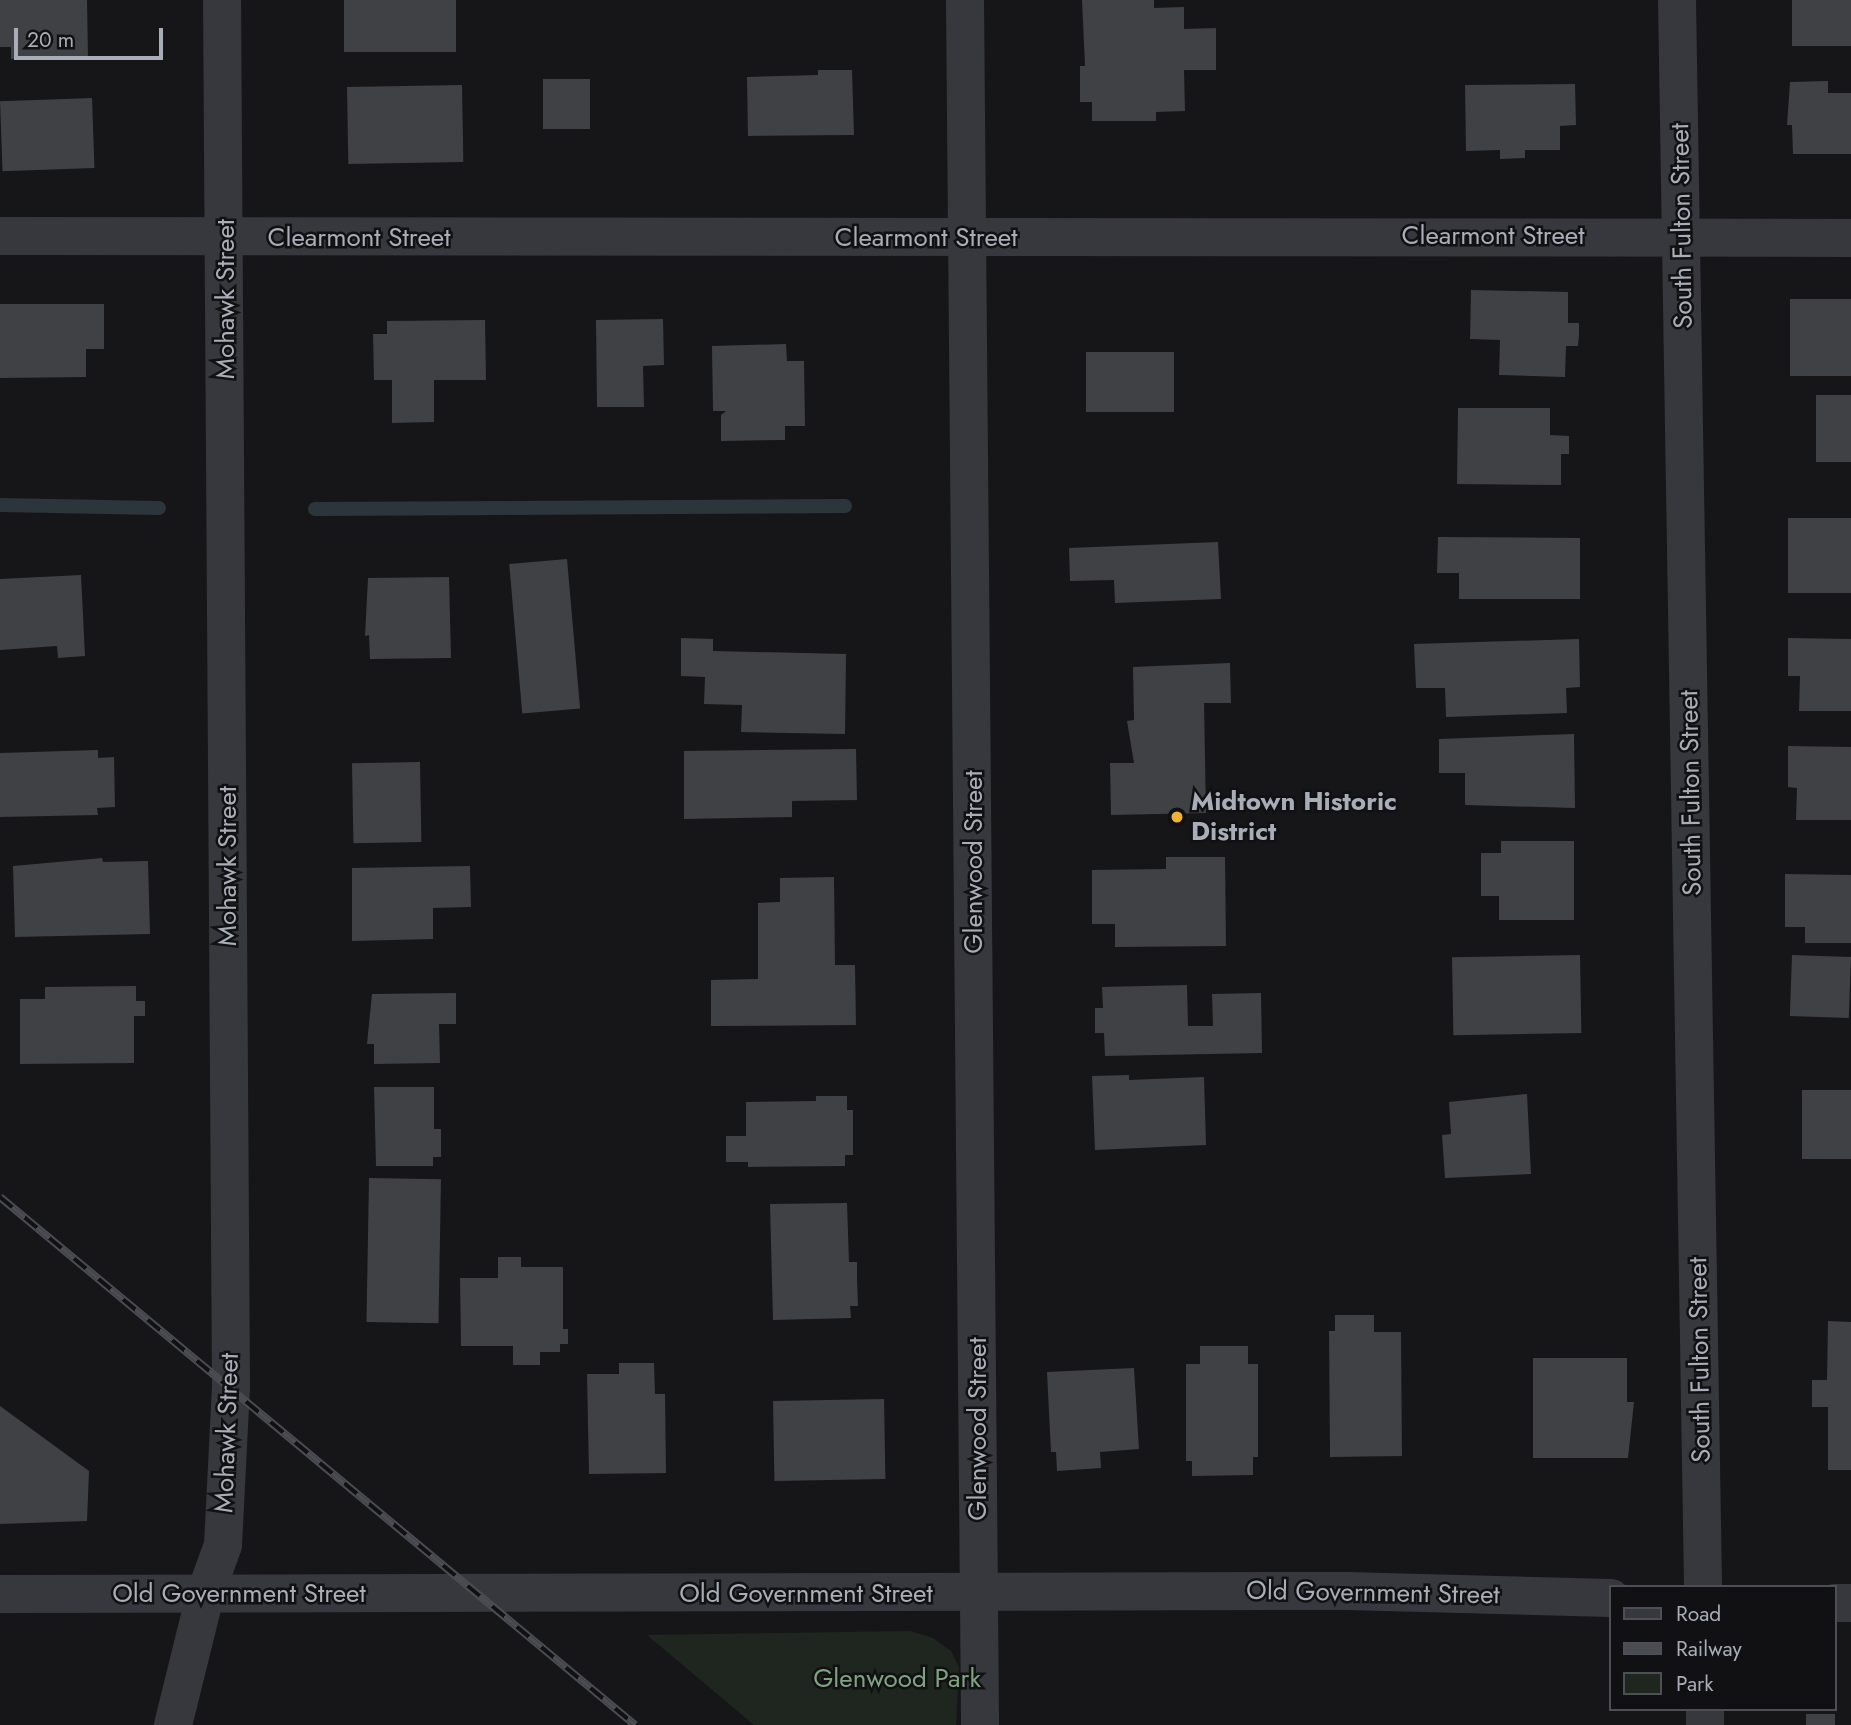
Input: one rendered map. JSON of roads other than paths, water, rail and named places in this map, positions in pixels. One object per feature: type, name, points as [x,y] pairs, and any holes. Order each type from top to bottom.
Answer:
[{"type":"street","name":"Mohawk Street","points":[[173,1725],[206,1592],[223,1545],[230,1387],[226,238],[222,0]]},
{"type":"street","name":"Glenwood Street","points":[[965,0],[970,238],[980,1725]]},
{"type":"street","name":"South Fulton Street","points":[[1677,0],[1703,1585]]},
{"type":"street","name":"Clearmont Street","points":[[0,236],[970,238],[1682,235],[1851,238]]},
{"type":"street","name":"Old Government Street","points":[[0,1594],[206,1592],[479,1596],[1347,1591],[1610,1598]]},
{"type":"waterway","points":[[0,505],[159,508]]},
{"type":"waterway","points":[[315,509],[845,506]]},
{"type":"railway","points":[[0,1197],[635,1725]]},
{"type":"place","name":"Midtown Historic District","points":[[1177,817]]},
{"type":"park label","name":"Glenwood Park","points":[[897,1679]]}]
